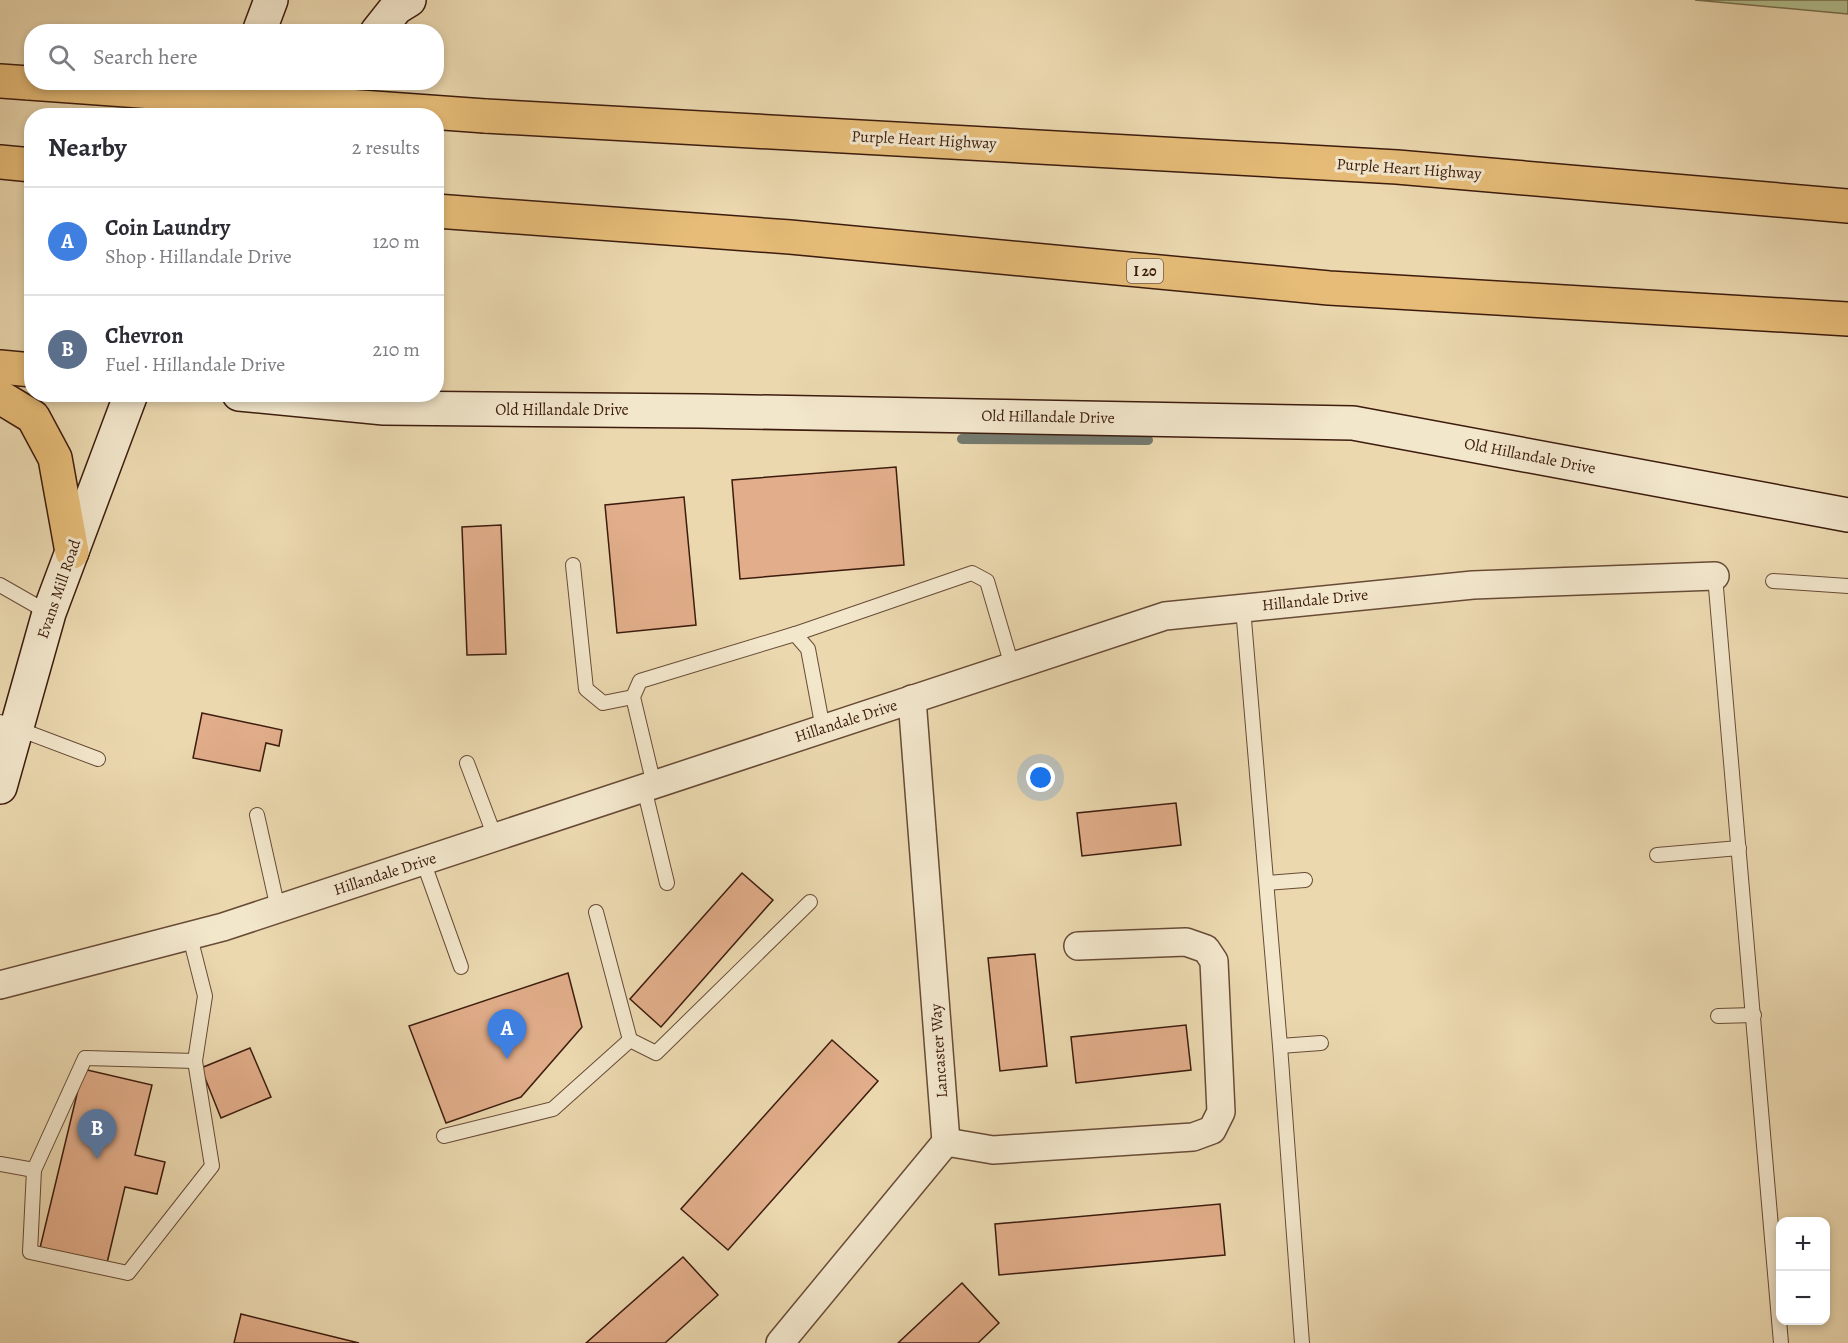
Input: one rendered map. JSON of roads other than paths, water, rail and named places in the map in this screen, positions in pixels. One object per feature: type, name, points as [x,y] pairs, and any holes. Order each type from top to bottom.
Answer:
[{"type":"highway","name":"Purple Heart Highway","points":[[126,90],[374,108]]},
{"type":"highway","name":"Purple Heart Highway","points":[[444,113],[1397,167],[1848,206]]},
{"type":"highway","name":"I 20","points":[[444,211],[790,237],[1329,288],[1848,319]]},
{"type":"highway","points":[[0,367],[24,369]]},
{"type":"highway","points":[[0,397],[33,417],[55,458],[72,552]]},
{"type":"main road","points":[[262,24],[270,0]]},
{"type":"main road","points":[[383,24],[396,8],[409,0]]},
{"type":"main road","points":[[233,108],[238,90]]},
{"type":"main road","points":[[332,108],[339,90]]},
{"type":"main road","name":"Evans Mill Road","points":[[0,788],[8,726],[128,402]]},
{"type":"main road","name":"Old Hillandale Drive","points":[[409,402],[713,411],[1353,423],[1848,515]]},
{"type":"street","name":"Hillandale Drive","points":[[0,984],[190,937],[1165,616],[1473,585],[1714,576]]},
{"type":"street","name":"Lancaster Way","points":[[912,699],[946,1142]]},
{"type":"street","points":[[780,1343],[946,1142],[993,1150],[1193,1137],[1212,1130],[1221,1112],[1214,961],[1206,949],[1186,942],[1078,946]]},
{"type":"lane","points":[[573,565],[586,689],[603,703],[633,697]]},
{"type":"lane","points":[[667,883],[633,697],[640,681],[795,634],[972,573],[987,581],[1012,666]]},
{"type":"lane","points":[[1714,576],[1781,1343]]},
{"type":"lane","points":[[1773,581],[1848,586]]},
{"type":"lane","points":[[0,585],[49,613]]},
{"type":"lane","points":[[1243,608],[1280,1046],[1302,1343]]},
{"type":"lane","points":[[795,634],[808,649],[823,729]]},
{"type":"lane","points":[[8,726],[99,759]]},
{"type":"lane","points":[[467,763],[495,837]]},
{"type":"lane","points":[[257,815],[278,909]]},
{"type":"lane","points":[[1657,855],[1739,848]]},
{"type":"lane","points":[[423,861],[461,967]]},
{"type":"lane","points":[[1266,883],[1305,880]]},
{"type":"lane","points":[[596,912],[630,1040],[656,1053],[810,902]]},
{"type":"lane","points":[[190,937],[205,996],[195,1061],[212,1166],[129,1273],[30,1252],[34,1170],[85,1058],[195,1061]]},
{"type":"lane","points":[[1718,1016],[1754,1015]]},
{"type":"lane","points":[[444,1136],[554,1109],[630,1040]]},
{"type":"lane","points":[[1280,1046],[1321,1043]]},
{"type":"lane","points":[[0,1164],[34,1170]]},
{"type":"waterway","points":[[962,439],[1148,440]]},
{"type":"place","name":"Coin Laundry","points":[[507,1059]]},
{"type":"place","name":"Chevron","points":[[97,1159]]}]
